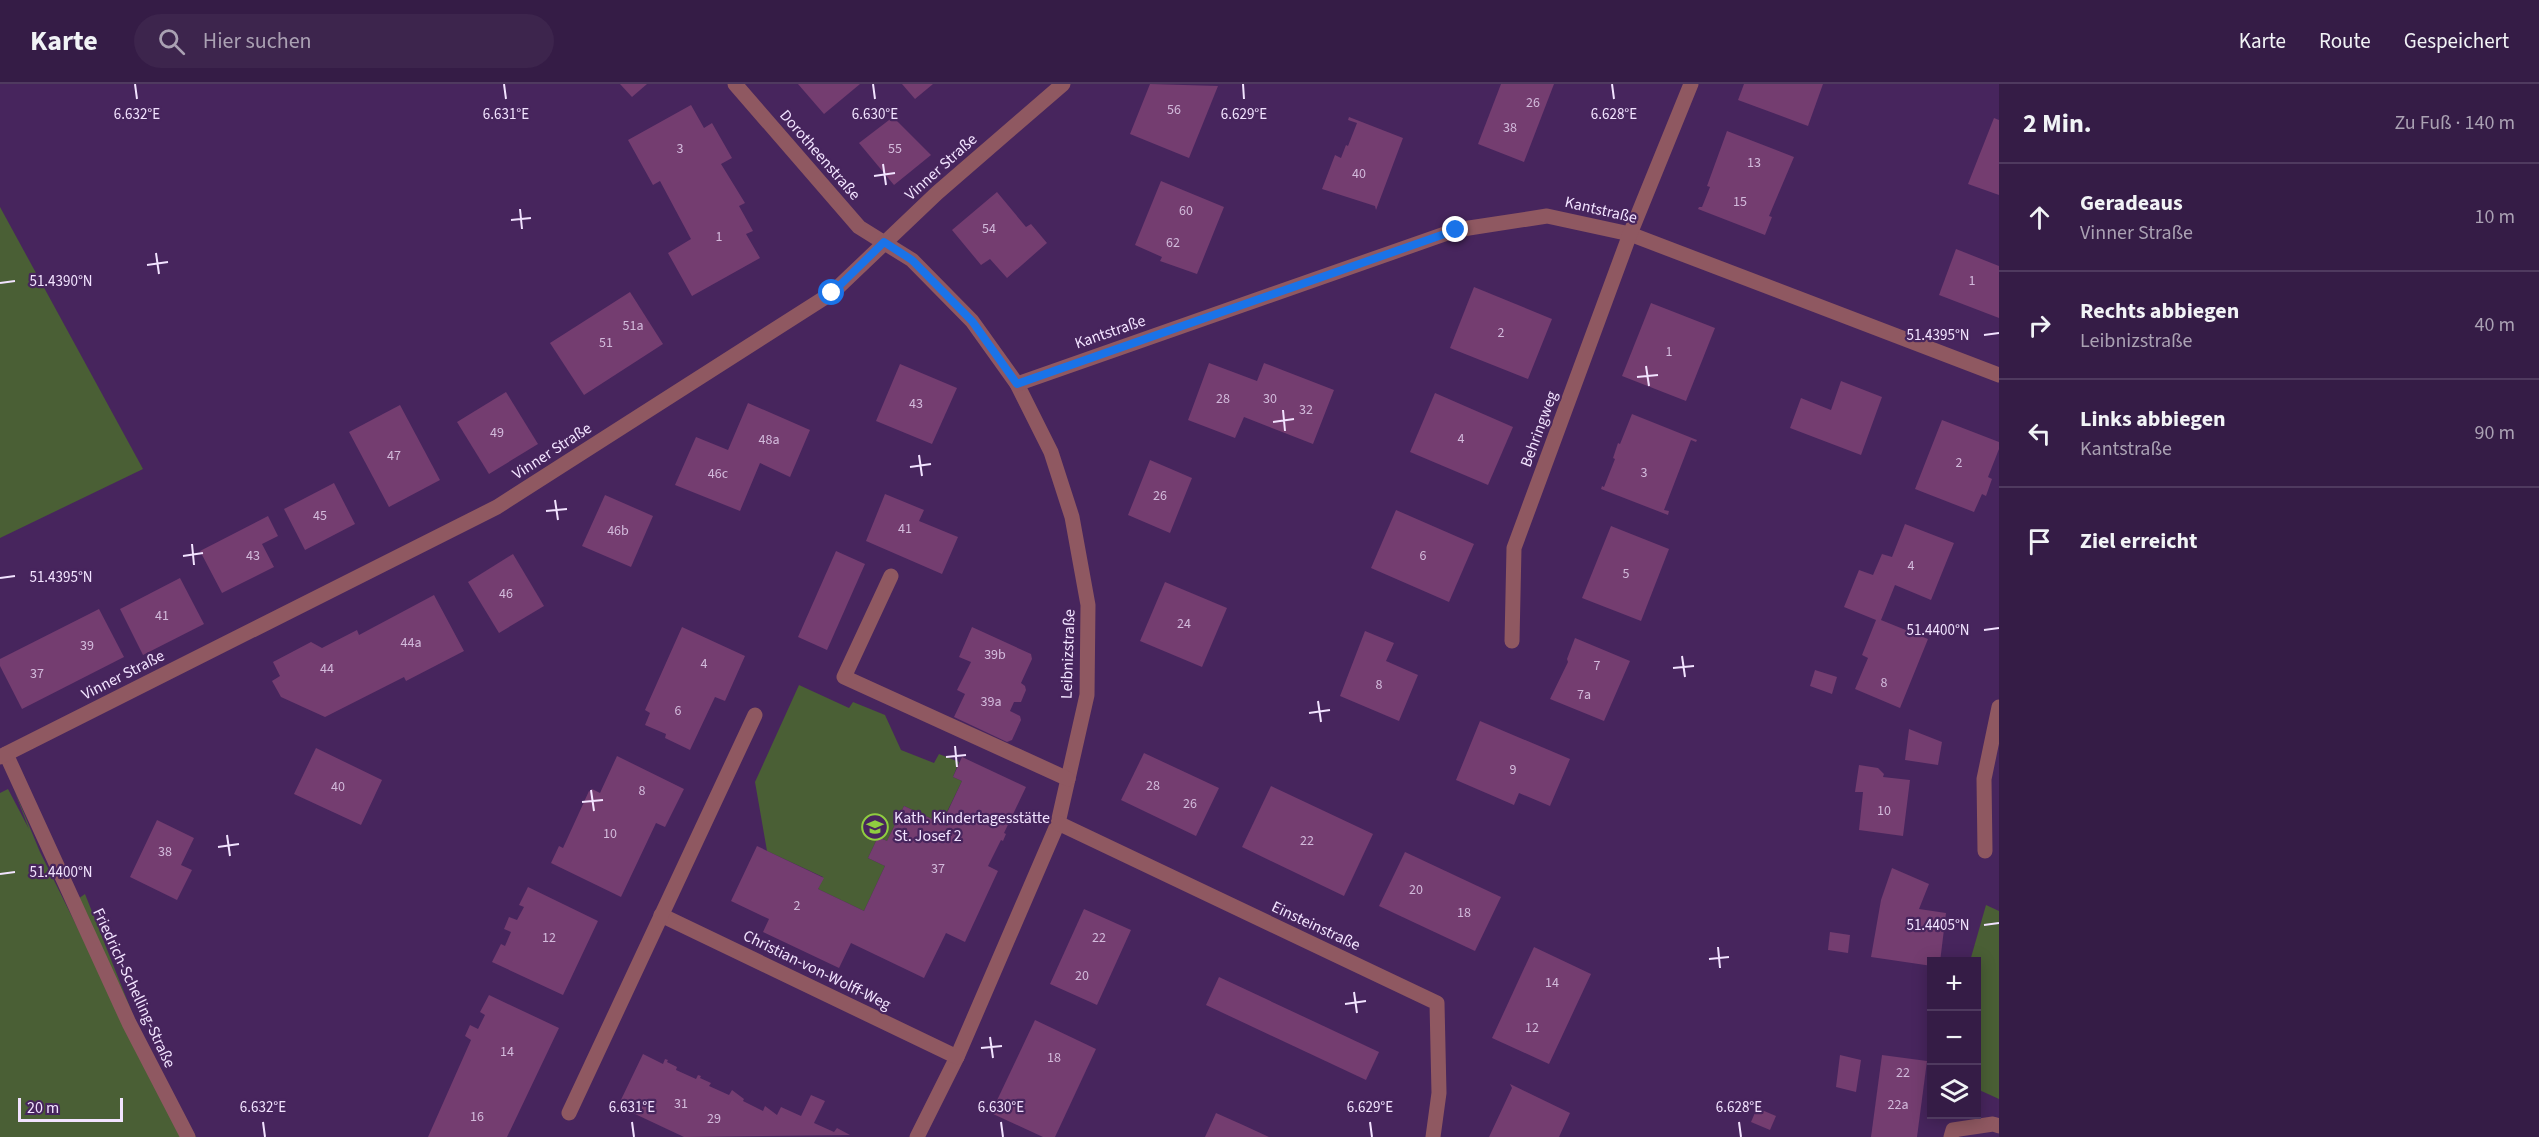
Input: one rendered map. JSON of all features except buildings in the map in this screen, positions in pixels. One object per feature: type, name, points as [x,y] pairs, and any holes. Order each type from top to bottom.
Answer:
[{"type":"street","name":"Dorotheenstraße","points":[[735,84],[859,226],[884,242]]},
{"type":"street","name":"Vinner Straße","points":[[3,755],[496,507],[832,293],[937,193],[1063,84]]},
{"type":"street","name":"Behringweg","points":[[1512,641],[1514,548],[1630,234],[1691,84]]},
{"type":"street","name":"Kantstraße","points":[[1017,384],[1456,230],[1547,216],[1630,234],[1999,375]]},
{"type":"street","name":"Leibnizstraße","points":[[884,242],[912,260],[972,321],[1017,384],[1055,462],[1072,517],[1088,605],[1087,695],[1058,823],[957,1057],[917,1137]]},
{"type":"street","points":[[891,576],[844,677],[1068,779]]},
{"type":"street","points":[[1985,851],[1984,779],[1999,707]]},
{"type":"street","points":[[569,1113],[754,715]]},
{"type":"street","name":"Friedrich-Schelling-Straße","points":[[3,755],[129,1023],[188,1137]]},
{"type":"street","name":"Einsteinstraße","points":[[1058,823],[1437,1003],[1439,1093],[1433,1137]]},
{"type":"street","name":"Christian-von-Wolff-Weg","points":[[661,915],[957,1057]]},
{"type":"street","points":[[1951,1137],[1953,1130],[1993,1124],[1999,1126]]},
{"type":"green space","points":[[0,207],[143,469],[0,538]]},
{"type":"green space","points":[[799,685],[849,708],[853,702],[885,715],[901,750],[934,763],[939,754],[959,762],[953,777],[962,781],[945,816],[950,819],[947,826],[904,806],[887,841],[878,837],[868,858],[885,866],[864,911],[818,889],[823,877],[767,851],[755,782]]},
{"type":"green space","points":[[13,787],[40,852],[181,1137],[0,1137],[0,793],[8,789],[29,829]]},
{"type":"green space","points":[[85,894],[139,1030],[196,1137],[188,1137],[75,901]]},
{"type":"green space","points":[[1986,905],[1999,911],[1999,1099],[1981,1091],[1981,957],[1971,957]]},
{"type":"place","name":"Kath. Kindertagesstätte St. Josef 2","points":[[875,827]]},
{"type":"route","points":[[832,293],[884,242],[912,260],[972,321],[1017,384],[1456,230]]}]
